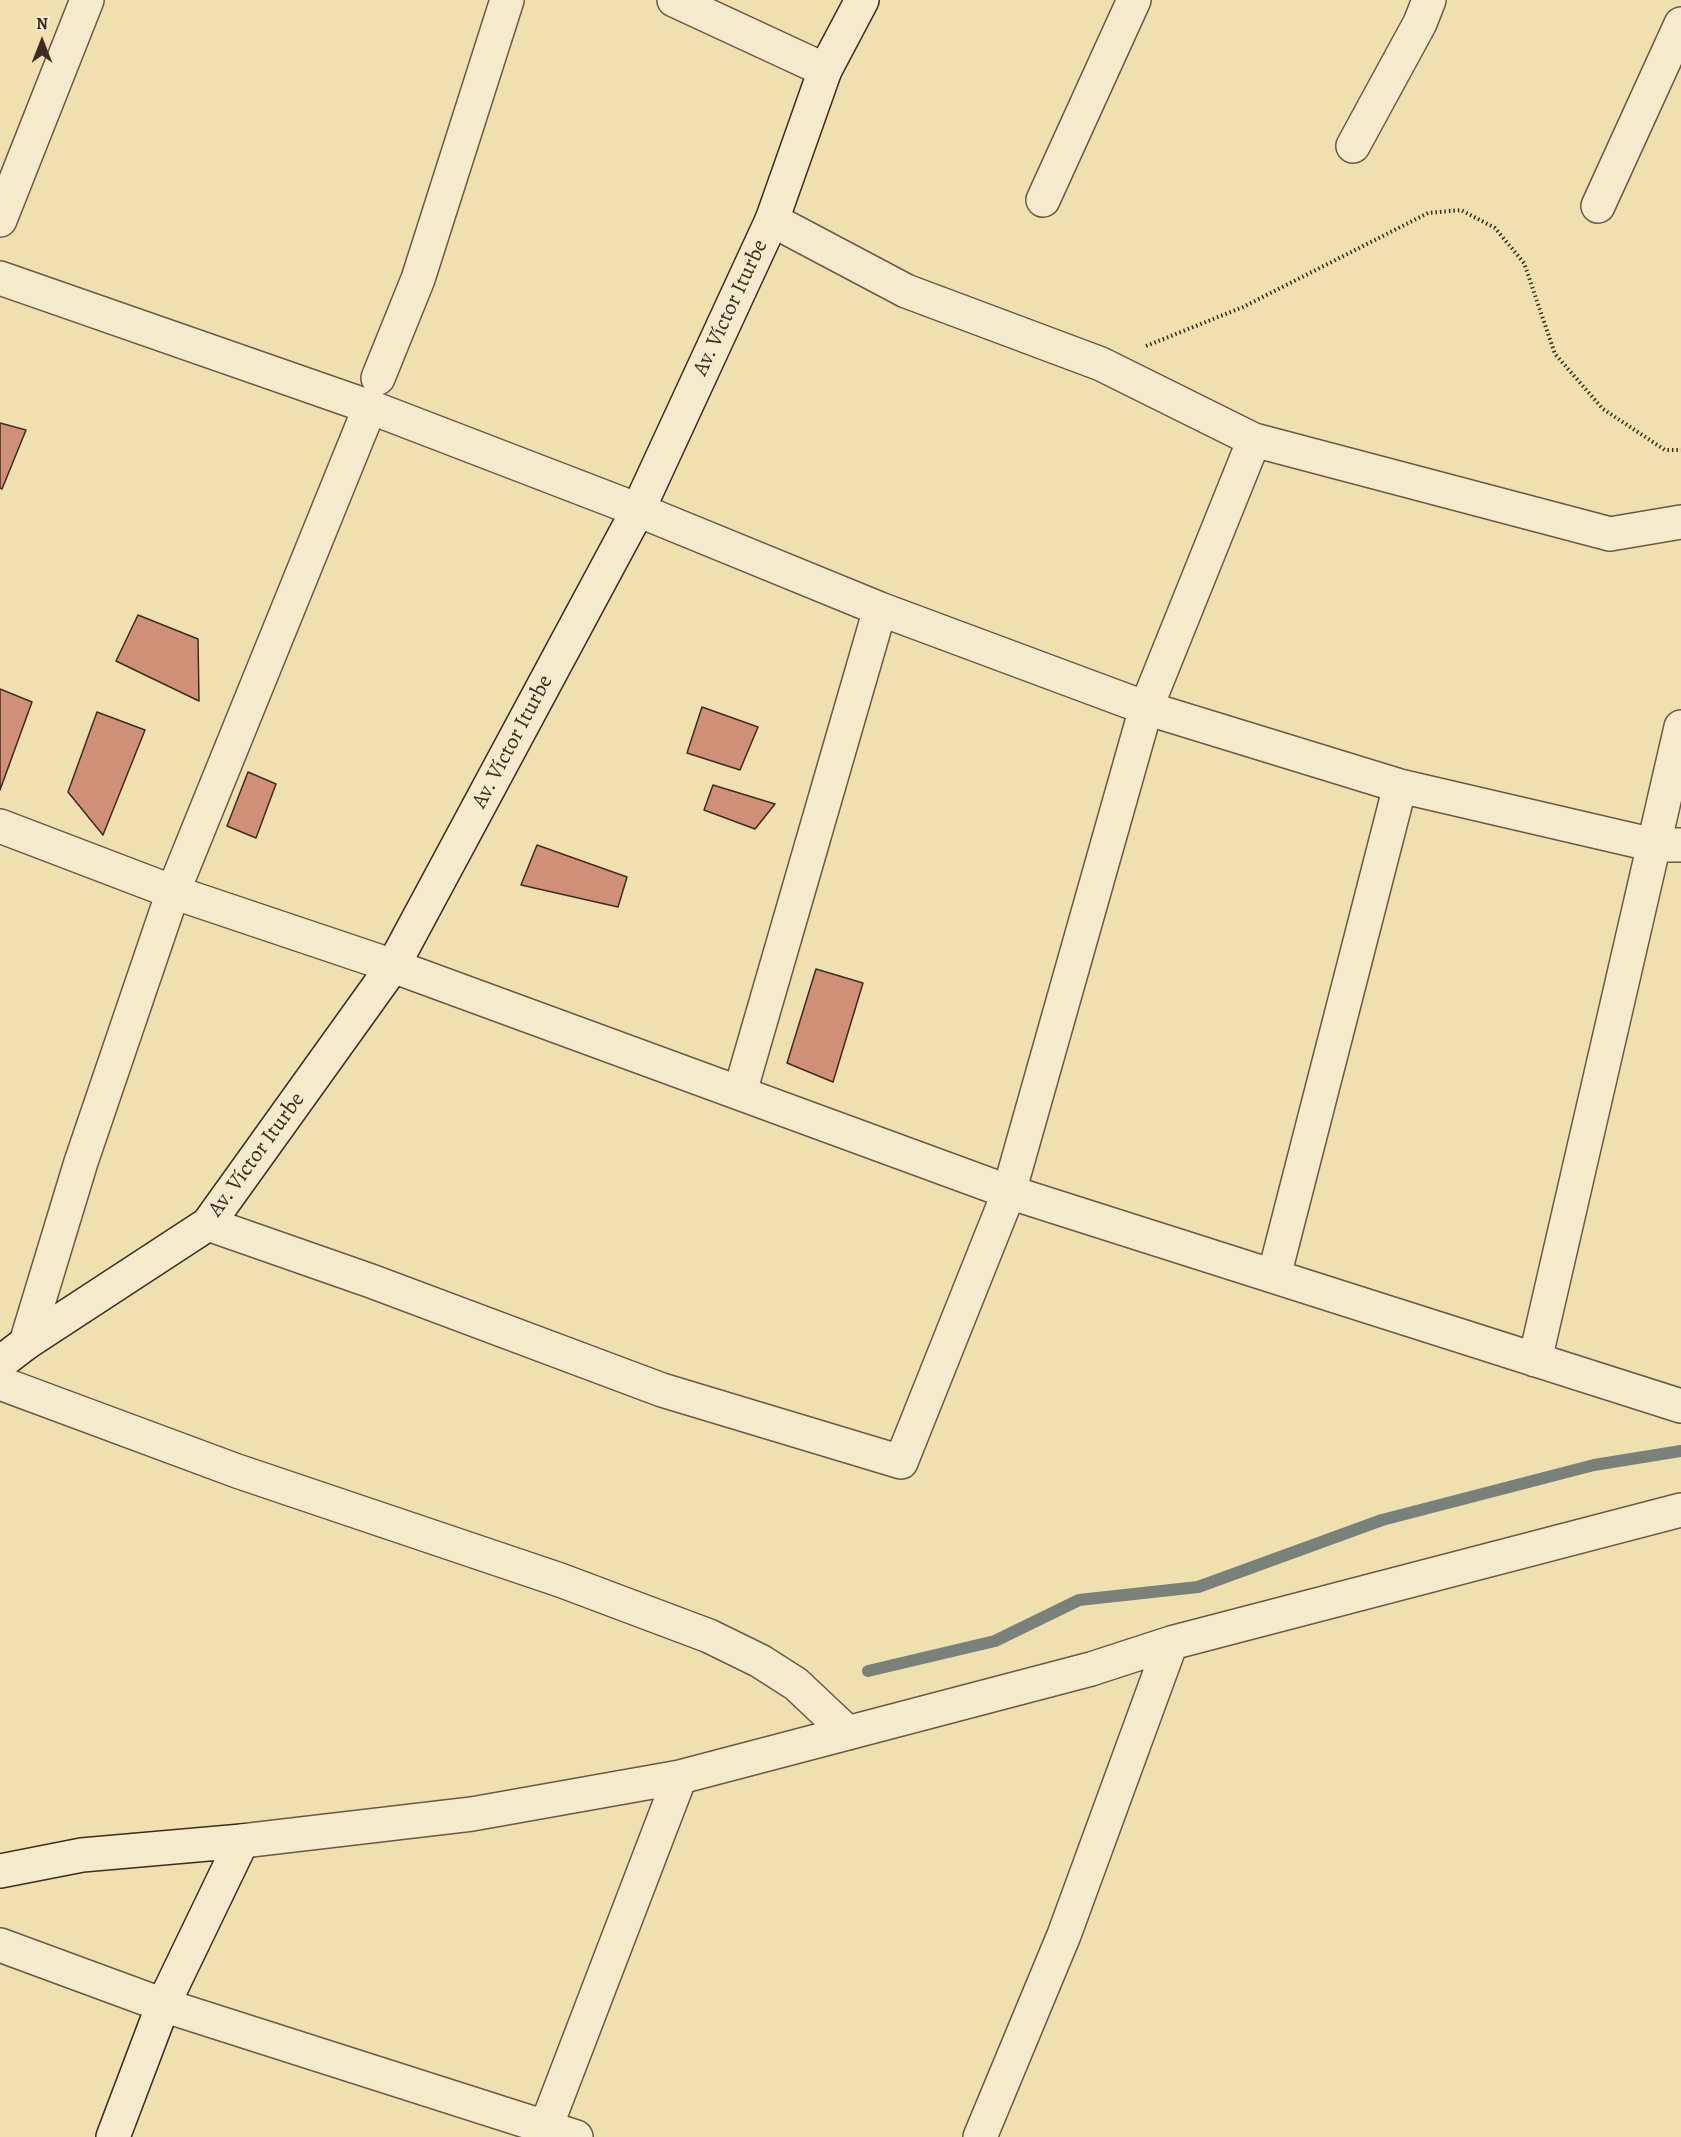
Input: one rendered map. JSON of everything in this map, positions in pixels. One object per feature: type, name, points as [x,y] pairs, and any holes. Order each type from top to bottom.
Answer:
[{"type":"street","points":[[0,220],[87,0]]},
{"type":"street","points":[[26,1343],[81,1162],[173,892],[418,279],[507,0]]},
{"type":"street","points":[[674,0],[825,70]]},
{"type":"street","name":"Av. Víctor Iturbe","points":[[0,1363],[26,1343],[208,1224],[393,966],[638,510],[772,220],[825,70],[862,0]]},
{"type":"street","points":[[1043,200],[1134,0]]},
{"type":"street","points":[[1353,146],[1420,23],[1429,0]]},
{"type":"street","points":[[1598,206],[1681,24]]},
{"type":"street","points":[[772,220],[906,291],[1101,364],[1254,440],[1610,534],[1681,522]]},
{"type":"street","points":[[0,278],[374,393],[638,510],[880,609],[1146,708],[1400,786],[1668,845]]},
{"type":"street","points":[[208,1224],[371,1281],[662,1390],[901,1462],[1009,1192],[1146,708],[1254,440]]},
{"type":"street","points":[[740,1092],[880,609]]},
{"type":"street","points":[[1535,1360],[1668,845],[1681,727]]},
{"type":"street","points":[[1274,1276],[1400,786]]},
{"type":"street","points":[[0,826],[173,892],[393,966],[1009,1192],[1681,1406]]},
{"type":"street","points":[[0,1383],[237,1471],[560,1580],[710,1636],[759,1661],[796,1684],[848,1733]]},
{"type":"street","points":[[0,1871],[82,1855],[242,1841],[472,1814],[680,1777],[1091,1669],[1171,1643],[1681,1510]]},
{"type":"street","points":[[980,2137],[1064,1935],[1171,1643]]},
{"type":"street","points":[[0,1945],[163,2005],[554,2133],[680,1777]]},
{"type":"street","points":[[113,2137],[163,2005],[242,1841]]},
{"type":"path","points":[[1101,364],[1243,307],[1428,213],[1461,210],[1495,228],[1524,262],[1555,354],[1603,409],[1665,450],[1681,450]]},
{"type":"building","points":[[0,423],[26,430],[2,489],[0,488]]},
{"type":"building","points":[[138,615],[198,639],[199,701],[116,661]]},
{"type":"building","points":[[0,689],[32,702],[0,790]]},
{"type":"building","points":[[702,707],[758,727],[740,770],[687,753]]},
{"type":"building","points":[[97,712],[145,730],[103,835],[68,792]]},
{"type":"building","points":[[248,772],[276,784],[256,838],[227,826]]},
{"type":"building","points":[[713,785],[775,804],[755,829],[704,810]]},
{"type":"building","points":[[537,845],[627,877],[618,907],[521,885]]},
{"type":"building","points":[[816,969],[863,983],[833,1082],[787,1063]]},
{"type":"waterway","points":[[868,1671],[995,1641],[1079,1600],[1198,1587],[1382,1520],[1594,1465],[1681,1451]]}]
